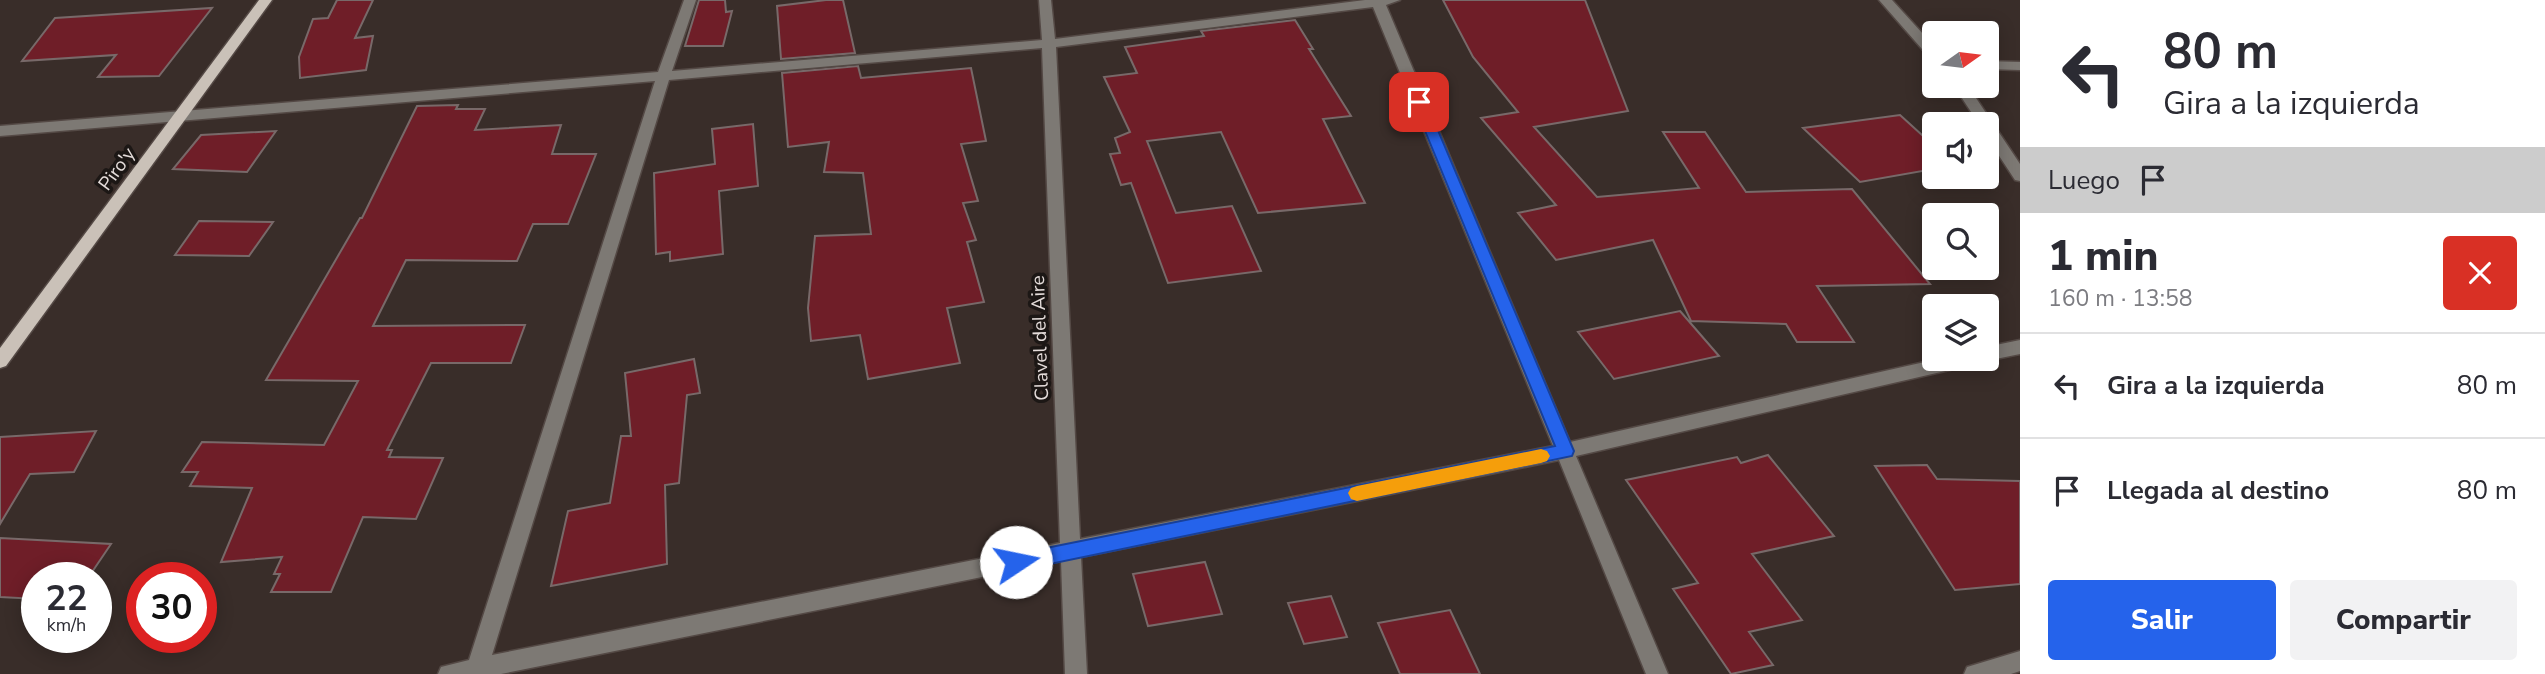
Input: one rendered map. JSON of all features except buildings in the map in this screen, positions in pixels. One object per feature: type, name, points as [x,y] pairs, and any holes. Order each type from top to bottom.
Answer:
[{"type":"main road","name":"Piro'y","points":[[0,361],[266,0]]},
{"type":"street","points":[[476,671],[663,77],[690,0]]},
{"type":"street","name":"Clavel del Aire","points":[[1045,0],[1076,674]]},
{"type":"street","points":[[1885,0],[1922,41]]},
{"type":"street","points":[[0,131],[181,113],[663,77],[1049,43],[1383,1],[1657,674]]},
{"type":"street","points":[[1999,65],[2020,66]]},
{"type":"street","points":[[1999,144],[2020,176]]},
{"type":"street","points":[[1999,351],[2020,346]]},
{"type":"street","points":[[449,674],[476,671],[1566,451],[1922,369]]},
{"type":"street","points":[[1975,674],[2020,661]]},
{"type":"slow traffic","points":[[1357,493],[1541,456]]},
{"type":"route","points":[[1016,562],[1566,451],[1419,102]]}]
